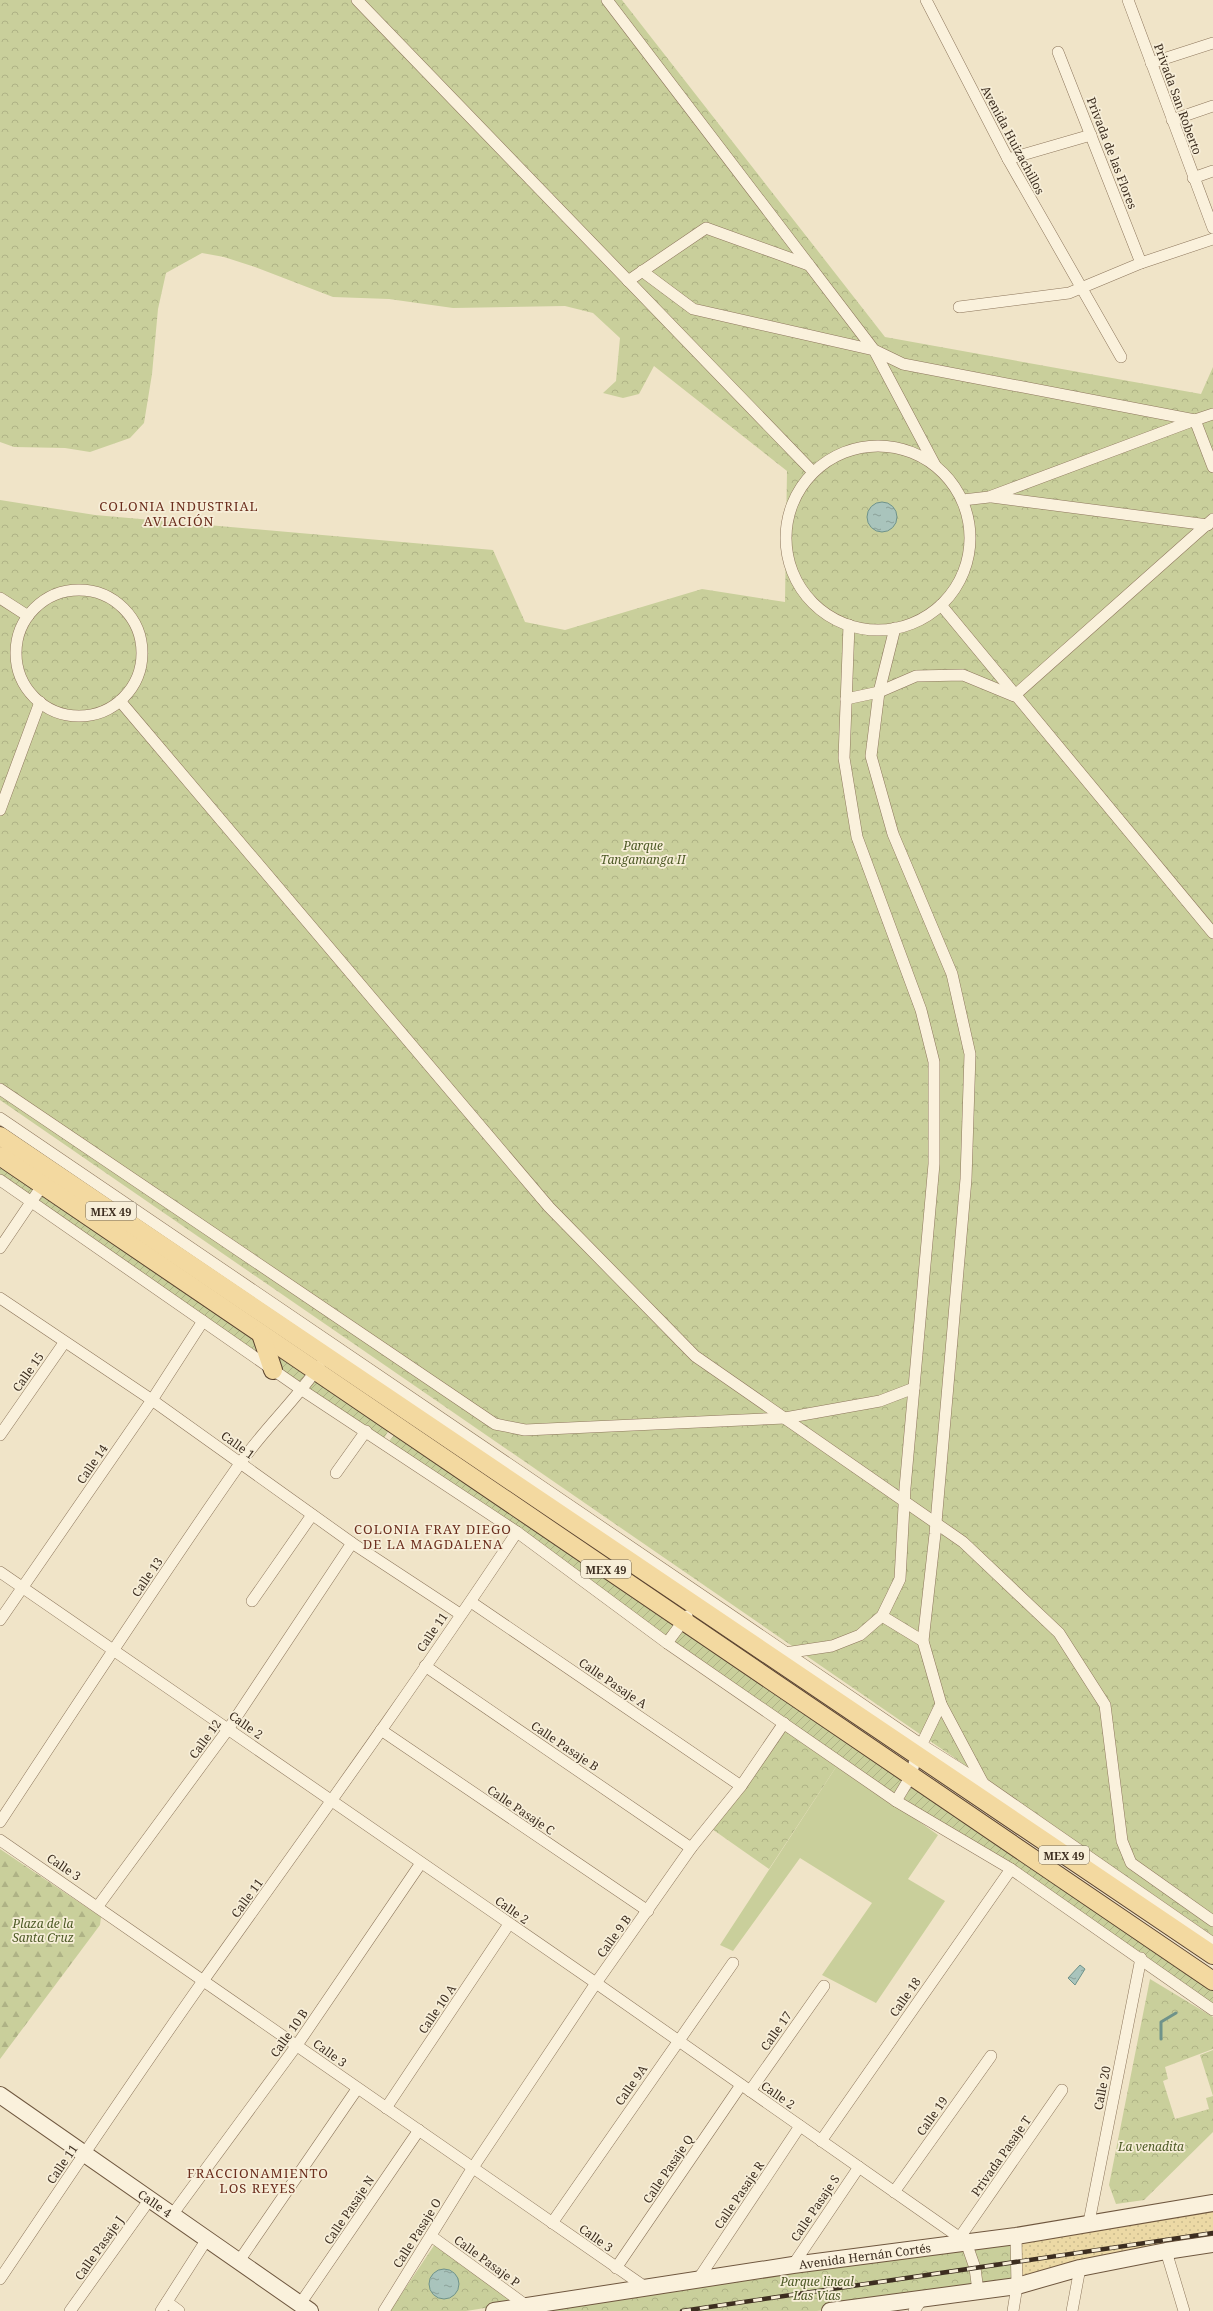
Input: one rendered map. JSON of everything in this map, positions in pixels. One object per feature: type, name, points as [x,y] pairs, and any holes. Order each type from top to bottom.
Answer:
[{"type":"main road","name":"MEX 49","points":[[0,1136],[47,1178]]},
{"type":"main road","name":"MEX 49","points":[[0,1156],[47,1178],[126,1223],[326,1356],[410,1405],[765,1653],[919,1750],[1166,1916],[1213,1955]]},
{"type":"main road","name":"MEX 49","points":[[126,1223],[261,1334],[1213,1981]]},
{"type":"main road","points":[[261,1334],[273,1370]]},
{"type":"main road","name":"Calle 4","points":[[0,2095],[305,2307]]},
{"type":"main road","name":"Avenida Hernán Cortés","points":[[494,2311],[699,2278],[963,2240],[1016,2236],[1089,2222],[1213,2203]]},
{"type":"main road","points":[[830,2311],[918,2305],[978,2291],[1016,2291],[1080,2268],[1166,2251],[1213,2244]]},
{"type":"street","points":[[357,0],[813,472]]},
{"type":"street","points":[[607,0],[874,350],[936,465],[951,481],[963,500],[968,516],[970,549],[962,576],[955,589],[941,605],[912,623],[895,628],[864,629],[835,619],[810,600],[796,580],[788,557],[786,533],[790,508],[801,487],[813,472],[837,456],[851,450],[873,446],[895,447],[917,454],[936,465]]},
{"type":"street","name":"Avenida Huizachillos","points":[[926,0],[1008,159],[1121,357]]},
{"type":"street","name":"Privada San Roberto","points":[[1128,0],[1193,178],[1213,228]]},
{"type":"street","points":[[1151,63],[1213,43]]},
{"type":"street","name":"Privada de las Flores","points":[[1058,52],[1141,263]]},
{"type":"street","points":[[1172,120],[1213,106]]},
{"type":"street","points":[[1008,159],[1091,135]]},
{"type":"street","points":[[1193,178],[1213,171]]},
{"type":"street","points":[[628,280],[706,228],[809,266]]},
{"type":"street","points":[[959,307],[1038,298],[1082,290],[1141,263],[1213,239]]},
{"type":"street","points":[[642,271],[693,309],[874,350],[903,364],[1195,420]]},
{"type":"street","points":[[989,497],[1213,414]]},
{"type":"street","points":[[1195,420],[1213,467]]},
{"type":"street","points":[[963,500],[989,497],[1211,522]]},
{"type":"street","points":[[1014,696],[1211,522]]},
{"type":"street","points":[[77,590],[97,592],[115,601],[130,615],[138,630],[142,648],[141,665],[135,682],[120,701],[93,714],[74,715],[56,711],[40,702],[23,680],[17,665],[17,642],[20,631],[28,616],[40,604],[57,594],[77,590]]},
{"type":"street","points":[[0,598],[28,616]]},
{"type":"street","points":[[941,605],[1014,696],[1213,933]]},
{"type":"street","points":[[765,1653],[787,1652],[832,1646],[860,1635],[882,1616],[900,1579],[904,1501],[934,1164],[934,1062],[921,1010],[857,837],[844,758],[849,625]]},
{"type":"street","points":[[895,628],[879,692],[871,756],[893,834],[952,974],[970,1054],[966,1179],[936,1525],[923,1641],[941,1704],[984,1784],[1012,1812]]},
{"type":"street","points":[[846,699],[879,692],[916,676],[962,675],[1014,696]]},
{"type":"street","points":[[120,701],[549,1207],[695,1356],[962,1542],[1059,1632],[1105,1705],[1122,1840],[1131,1863],[1213,1921]]},
{"type":"street","points":[[0,810],[40,702]]},
{"type":"street","points":[[0,1089],[495,1424],[525,1430],[785,1418],[880,1401],[914,1388]]},
{"type":"street","points":[[0,1118],[126,1223],[410,1405],[787,1652],[919,1750],[984,1784]]},
{"type":"street","points":[[0,1248],[47,1178]]},
{"type":"street","points":[[0,1180],[302,1390],[517,1532],[667,1643],[896,1801],[1011,1869],[1141,1958],[1213,2010]]},
{"type":"street","points":[[104,1252],[126,1223]]},
{"type":"street","name":"Calle 1","points":[[0,1298],[152,1400],[352,1543],[460,1614]]},
{"type":"street","name":"Calle 14","points":[[0,1620],[152,1400],[203,1321]]},
{"type":"street","name":"Calle 15","points":[[0,1435],[64,1342]]},
{"type":"street","name":"Calle 13","points":[[0,1822],[114,1649],[240,1463],[302,1390],[326,1356]]},
{"type":"street","points":[[384,1443],[410,1405]]},
{"type":"street","points":[[336,1473],[366,1431]]},
{"type":"street","points":[[252,1601],[312,1515]]},
{"type":"street","name":"Calle 11","points":[[0,2279],[84,2153],[203,1981],[333,1801],[460,1614],[471,1602],[517,1532]]},
{"type":"street","name":"Calle 12","points":[[98,1906],[229,1728],[352,1543]]},
{"type":"street","name":"Calle 2","points":[[0,1572],[229,1728],[963,2240]]},
{"type":"street","name":"Calle Pasaje A","points":[[471,1602],[741,1786]]},
{"type":"street","points":[[667,1643],[696,1605]]},
{"type":"street","points":[[882,1616],[923,1641]]},
{"type":"street","name":"Calle Pasaje B","points":[[425,1666],[691,1848]]},
{"type":"street","points":[[896,1801],[911,1776],[919,1750],[941,1704]]},
{"type":"street","name":"Calle 9 B","points":[[472,2170],[596,1983],[691,1848],[741,1786],[784,1723]]},
{"type":"street","name":"Calle Pasaje C","points":[[381,1730],[648,1911]]},
{"type":"street","name":"Calle 3","points":[[0,1840],[98,1906],[357,2089],[419,2130],[472,2170],[645,2287]]},
{"type":"street","name":"Calle 10 B","points":[[172,2215],[297,2046],[421,1863]]},
{"type":"street","name":"Calle 18","points":[[821,2141],[1011,1869]]},
{"type":"street","points":[[1166,1916],[1213,1943]]},
{"type":"street","name":"Calle 10 A","points":[[386,2108],[509,1924]]},
{"type":"street","name":"Calle 20","points":[[1089,2222],[1141,1958]]},
{"type":"street","name":"Calle 9A","points":[[552,2223],[678,2040],[734,1963]]},
{"type":"street","name":"Calle 17","points":[[746,2088],[824,1986]]},
{"type":"street","name":"Calle 19","points":[[894,2192],[991,2056]]},
{"type":"street","name":"Calle Pasaje Q","points":[[616,2268],[746,2088]]},
{"type":"street","points":[[239,2260],[357,2089]]},
{"type":"street","name":"Privada Pasaje T","points":[[963,2240],[1062,2090]]},
{"type":"street","name":"Calle Pasaje R","points":[[699,2278],[800,2126]]},
{"type":"street","name":"Calle Pasaje N","points":[[305,2307],[419,2130]]},
{"type":"street","name":"Calle Pasaje S","points":[[793,2265],[859,2167]]},
{"type":"street","name":"Calle Pasaje O","points":[[384,2311],[472,2170]]},
{"type":"street","name":"Calle Pasaje J","points":[[70,2311],[150,2199]]},
{"type":"street","name":"Calle Pasaje P","points":[[431,2236],[527,2306]]},
{"type":"street","points":[[1013,2311],[1016,2291],[1016,2236]]},
{"type":"street","points":[[179,2311],[164,2307],[207,2239]]},
{"type":"street","points":[[963,2240],[975,2268],[978,2291]]},
{"type":"street","points":[[1166,2251],[1184,2311]]},
{"type":"street","points":[[1072,2311],[1080,2268]]},
{"type":"street","points":[[1006,2311],[1016,2291]]},
{"type":"green space","name":"Parque Tangamanga II","points":[[0,0],[622,0],[885,337],[1201,394],[1213,367],[1213,1936],[0,1100],[0,500],[95,515],[493,550],[525,622],[565,630],[702,589],[785,602],[787,471],[654,366],[639,394],[623,398],[603,393],[616,381],[620,338],[593,313],[565,306],[453,308],[389,299],[333,297],[255,267],[224,257],[202,253],[166,273],[158,309],[152,374],[144,423],[130,438],[90,452],[65,448],[14,447],[0,442]]},
{"type":"green space","points":[[0,1163],[259,1340],[266,1361],[0,1178]]},
{"type":"green space","points":[[269,1347],[308,1374],[301,1385],[277,1368]]},
{"type":"green space","points":[[314,1379],[390,1428],[383,1440],[307,1388]]},
{"type":"green space","points":[[395,1434],[677,1624],[667,1636],[387,1444]]},
{"type":"green space","points":[[683,1628],[904,1779],[895,1795],[669,1640]]},
{"type":"green space","points":[[784,1727],[838,1764],[769,1869],[712,1829]]},
{"type":"green space","points":[[838,1764],[938,1835],[908,1879],[945,1901],[876,2003],[822,1975],[872,1903],[800,1858],[733,1951],[720,1945]]},
{"type":"green space","points":[[911,1787],[1213,1983],[1213,2006],[904,1799]]},
{"type":"green space","name":"Plaza de la Santa Cruz","points":[[0,1849],[101,1917],[100,1925],[0,2059]]},
{"type":"green space","name":"La venadita","points":[[1150,1979],[1213,2017],[1213,2049],[1165,2067],[1168,2079],[1163,2081],[1175,2119],[1209,2109],[1206,2098],[1213,2096],[1213,2132],[1144,2200],[1116,2204],[1109,2185]]},
{"type":"green space","points":[[1213,2050],[1213,2096],[1200,2055]]},
{"type":"green space","points":[[1012,2240],[1013,2282],[981,2287],[971,2245]]},
{"type":"green space","points":[[435,2244],[517,2303],[466,2311],[390,2311]]},
{"type":"green space","name":"Parque lineal Las Vias","points":[[964,2246],[974,2287],[817,2311],[515,2311]]},
{"type":"sand","points":[[1213,2208],[1213,2243],[1020,2282],[1019,2239]]},
{"type":"water","points":[[882,502],[888,503],[896,511],[896,523],[888,531],[882,532],[876,531],[868,523],[867,517],[868,511],[876,503]]},
{"type":"water","points":[[1080,1965],[1085,1969],[1075,1985],[1068,1978]]},
{"type":"water","points":[[444,2269],[450,2270],[458,2278],[458,2290],[450,2298],[444,2299],[438,2298],[430,2290],[429,2284],[430,2278],[438,2270]]},
{"type":"waterway","points":[[1161,2039],[1161,2022],[1176,2013]]},
{"type":"railway","points":[[682,2311],[1213,2233]]},
{"type":"district","name":"COLONIA INDUSTRIAL AVIACIÓN","points":[[179,514]]},
{"type":"district","name":"COLONIA FRAY DIEGO DE LA MAGDALENA","points":[[433,1536]]},
{"type":"district","name":"FRACCIONAMIENTO LOS REYES","points":[[258,2180]]}]
